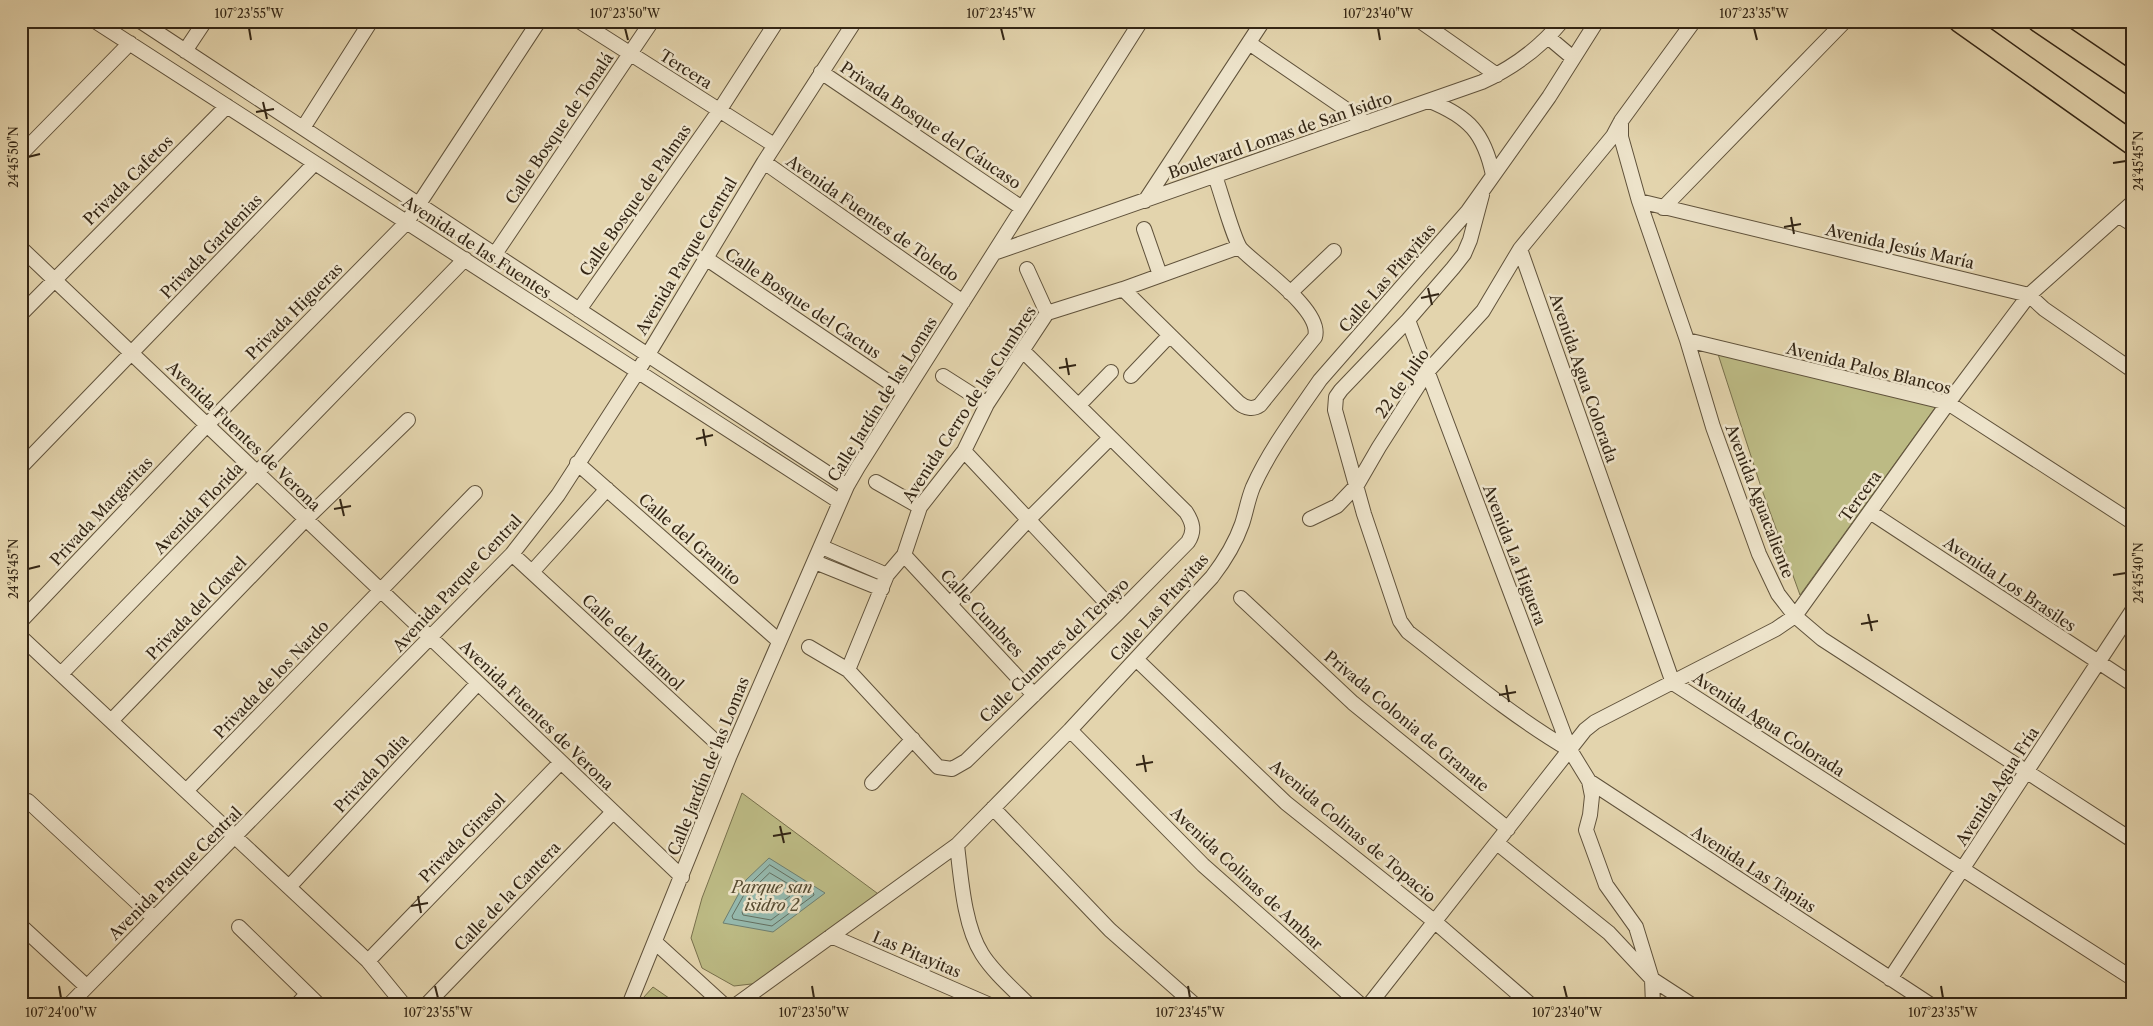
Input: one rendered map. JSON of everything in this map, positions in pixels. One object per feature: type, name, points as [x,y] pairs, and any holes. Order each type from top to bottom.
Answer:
[{"type":"main road","points":[[1960,21],[2132,143]]},
{"type":"main road","points":[[2039,21],[2132,84]]},
{"type":"street","name":"Avenida de las Fuentes","points":[[95,21],[840,502]]},
{"type":"street","name":"Avenida de las Fuentes","points":[[140,21],[847,486]]},
{"type":"street","points":[[185,51],[205,21]]},
{"type":"street","points":[[302,128],[371,21]]},
{"type":"street","name":"Privada Higueras","points":[[207,425],[407,222],[420,205],[539,21]]},
{"type":"street","name":"Tercera","points":[[579,21],[774,145]]},
{"type":"street","name":"Calle Bosque de Tonalá","points":[[495,254],[652,21]]},
{"type":"street","name":"Calle Bosque de Palmas","points":[[579,310],[719,110],[777,21]]},
{"type":"street","name":"Avenida Parque Central","points":[[69,1005],[431,638],[512,554],[538,524],[638,371],[774,145],[855,21]]},
{"type":"street","name":"Calle Jardín de las Lomas","points":[[682,877],[730,755],[847,486],[1141,21]]},
{"type":"street","points":[[1145,202],[1263,21]]},
{"type":"street","points":[[1420,21],[1497,74]]},
{"type":"street","name":"Boulevard Lomas de San Isidro","points":[[994,253],[1145,202],[1430,101],[1497,74],[1548,37],[1562,21]]},
{"type":"street","name":"Calle Las Pitayitas","points":[[830,936],[957,845],[1070,730],[1212,577],[1229,556],[1253,488],[1280,439],[1320,380],[1415,273],[1483,190],[1549,97],[1597,21]]},
{"type":"street","name":"22 de Julio","points":[[1310,519],[1337,506],[1357,485],[1427,372],[1483,311],[1520,249],[1613,136],[1621,121],[1694,21]]},
{"type":"street","points":[[1663,208],[1845,21]]},
{"type":"street","points":[[1548,37],[1573,58]]},
{"type":"street","points":[[1249,43],[1366,123]]},
{"type":"street","points":[[21,154],[130,44]]},
{"type":"street","name":"Privada Bosque del Cáucaso","points":[[821,72],[1022,208]]},
{"type":"street","points":[[1430,101],[1450,109],[1477,132],[1486,147],[1493,175]]},
{"type":"street","name":"Privada Cafetos","points":[[21,314],[227,106]]},
{"type":"street","name":"Avenida Aguacaliente","points":[[1621,121],[1621,137],[1639,201],[1687,340],[1713,427],[1759,554],[1778,594],[1796,616],[1822,639],[2132,840]]},
{"type":"street","name":"Privada Gardenias","points":[[21,467],[315,162]]},
{"type":"street","name":"Avenida Fuentes de Toledo","points":[[764,162],[963,302]]},
{"type":"street","points":[[1123,289],[1168,336],[1242,406],[1257,407],[1316,335],[1316,324],[1309,313],[1290,293],[1239,247],[1215,176]]},
{"type":"street","points":[[1483,190],[1476,223],[1464,254],[1408,320],[1340,390],[1336,397],[1335,410],[1364,514],[1391,599],[1400,621],[1408,632],[1495,701],[1537,731],[1570,750]]},
{"type":"street","name":"Avenida Jesús María","points":[[1639,201],[2029,295],[2044,309],[2132,370]]},
{"type":"street","name":"Tercera","points":[[1369,1005],[1585,730],[1596,722],[1776,629],[1796,616],[1948,404],[2029,295],[2132,203]]},
{"type":"street","points":[[2119,216],[2132,224]]},
{"type":"street","points":[[1144,230],[1160,275]]},
{"type":"street","name":"Avenida Cerro de las Cumbres","points":[[848,670],[887,575],[904,555],[920,507],[964,451],[987,404],[1047,312],[1123,289],[1239,247]]},
{"type":"street","name":"Avenida Fuentes de Verona","points":[[21,248],[682,877]]},
{"type":"street","name":"Avenida Agua Colorada","points":[[1520,249],[1673,683],[1962,871],[2132,978]]},
{"type":"street","points":[[1290,293],[1334,251]]},
{"type":"street","name":"Calle Bosque del Cactus","points":[[707,259],[905,393]]},
{"type":"street","name":"Avenida Florida","points":[[61,674],[465,260]]},
{"type":"street","points":[[1027,269],[1047,312]]},
{"type":"street","name":"Avenida La Higuera","points":[[1408,320],[1570,750]]},
{"type":"street","points":[[1131,376],[1168,336]]},
{"type":"street","name":"Avenida Palos Blancos","points":[[1687,340],[1948,404],[2132,522]]},
{"type":"street","points":[[950,604],[1028,520],[1110,438],[1023,351]]},
{"type":"street","points":[[1079,405],[1111,372]]},
{"type":"street","points":[[943,376],[987,404]]},
{"type":"street","name":"Privada del Clavel","points":[[111,721],[306,519],[408,420]]},
{"type":"street","name":"Privada Margaritas","points":[[21,621],[207,425]]},
{"type":"street","name":"Calle Cumbres del Tenayo","points":[[912,739],[938,768],[952,768],[966,761],[1188,542],[1193,534],[1193,527],[1186,512],[1110,438]]},
{"type":"street","points":[[964,451],[1117,614]]},
{"type":"street","name":"Calle del Granito","points":[[577,463],[779,641]]},
{"type":"street","points":[[876,482],[920,507]]},
{"type":"street","points":[[532,572],[607,489]]},
{"type":"street","name":"Privada de los Nardo","points":[[186,791],[475,493]]},
{"type":"street","name":"Avenida Los Brasiles","points":[[1870,512],[2132,684]]},
{"type":"street","points":[[822,547],[887,575]]},
{"type":"street","name":"Calle del Mármol","points":[[512,554],[730,755]]},
{"type":"street","name":"Calle Cumbres","points":[[904,555],[1034,695]]},
{"type":"street","points":[[815,562],[882,589]]},
{"type":"street","name":"Privada Colonia de Granate","points":[[1241,598],[1353,703],[1508,829]]},
{"type":"street","name":"Avenida Agua Fría","points":[[1890,979],[2132,611]]},
{"type":"street","points":[[21,637],[368,961],[404,1005]]},
{"type":"street","points":[[809,647],[848,670],[912,739],[872,784]]},
{"type":"street","name":"Avenida Colinas de Topacio","points":[[1136,659],[1286,803],[1434,921],[1531,1005]]},
{"type":"street","name":"Privada Dalia","points":[[289,887],[478,683]]},
{"type":"street","name":"Avenida Colinas de Ambar","points":[[1070,730],[1203,865],[1361,1005]]},
{"type":"street","name":"Avenida Las Tapias","points":[[1570,750],[1589,781],[1932,1005]]},
{"type":"street","name":"Privada Girasol","points":[[368,961],[561,762]]},
{"type":"street","points":[[1589,781],[1592,796],[1586,830],[1606,886],[1636,927],[1652,979],[1653,1005]]},
{"type":"street","points":[[28,801],[154,918]]},
{"type":"street","points":[[993,808],[1110,930],[1195,1005]]},
{"type":"street","name":"Calle de la Cantera","points":[[426,1005],[613,812]]},
{"type":"street","points":[[1497,843],[1609,934],[1652,979],[1692,1005]]},
{"type":"street","points":[[957,845],[964,895],[976,943],[986,960],[1029,1005]]},
{"type":"street","points":[[629,1005],[682,877]]},
{"type":"street","points":[[21,926],[86,986]]},
{"type":"street","points":[[239,927],[319,1005]]},
{"type":"street","points":[[736,1005],[830,936]]},
{"type":"street","name":"Las Pitayitas","points":[[830,936],[990,1005]]},
{"type":"street","points":[[656,943],[724,1005]]},
{"type":"street","points":[[297,1005],[308,994]]},
{"type":"green space","points":[[1717,351],[1937,405],[1800,595],[1761,487]]},
{"type":"green space","name":"Parque san isidro 2","points":[[742,793],[885,899],[760,983],[734,986],[702,968],[691,938],[702,898]]},
{"type":"green space","points":[[653,987],[679,1005],[640,1005],[643,998]]},
{"type":"water","points":[[769,858],[825,893],[773,932],[723,923],[746,880]]}]
